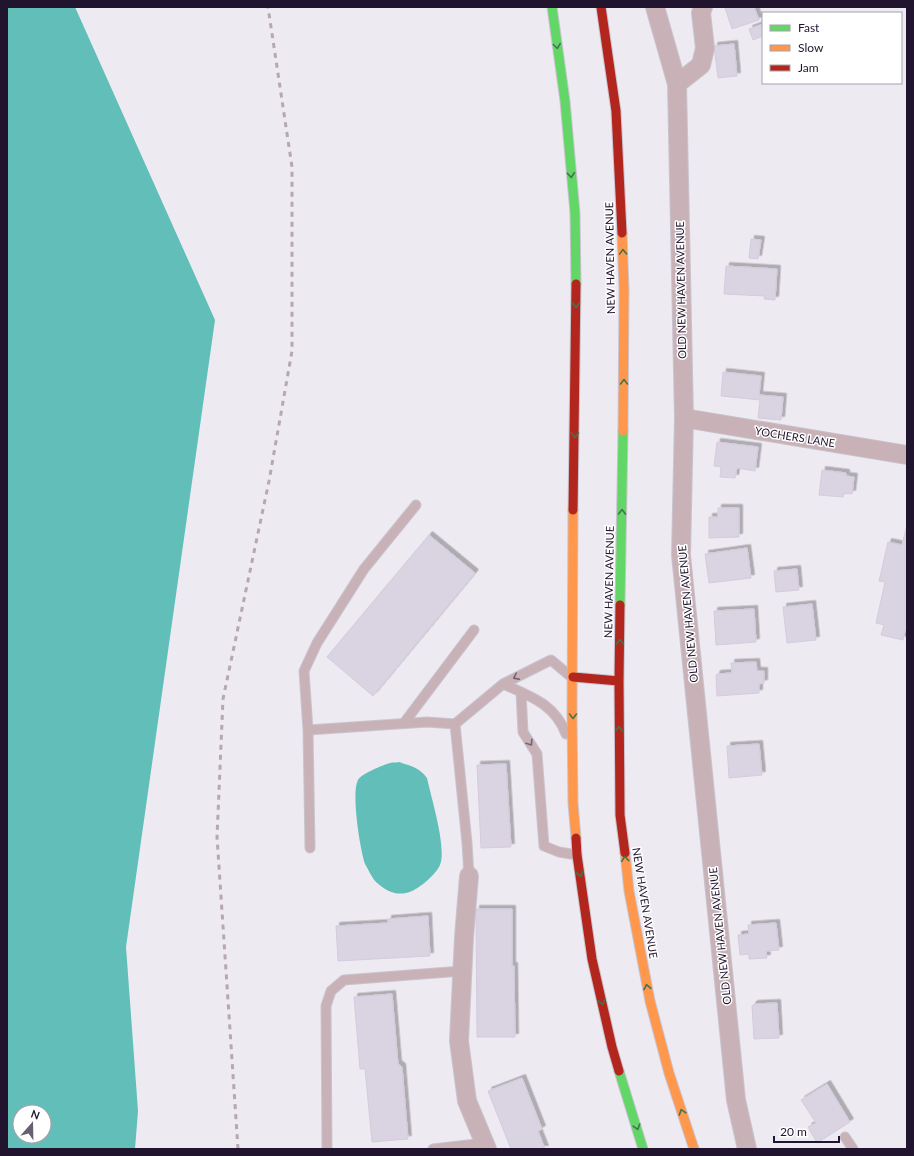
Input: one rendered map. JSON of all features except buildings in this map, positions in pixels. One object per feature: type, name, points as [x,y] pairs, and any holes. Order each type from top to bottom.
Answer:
[{"type":"highway","points":[[552,7],[565,101],[575,214],[576,305],[572,584],[573,803],[577,855],[592,959],[610,1040],[643,1149]]},
{"type":"highway","name":"NEW HAVEN AVENUE","points":[[601,7],[616,111],[623,243],[624,378],[619,681],[620,815],[629,891],[650,1001],[669,1073],[694,1149]]},
{"type":"highway","points":[[573,677],[619,681]]},
{"type":"street","name":"OLD NEW HAVEN AVENUE","points":[[655,7],[677,84],[684,418],[681,555],[736,1100],[746,1149]]},
{"type":"street","points":[[677,84],[701,65],[705,48],[702,12],[703,7]]},
{"type":"street","name":"YOCHERS LANE","points":[[684,418],[907,455]]},
{"type":"street","points":[[469,876],[462,971],[459,1041],[467,1101],[486,1146]]},
{"type":"lane","points":[[310,848],[308,730],[304,671],[317,643],[364,569],[416,505]]},
{"type":"lane","points":[[404,723],[474,630]]},
{"type":"lane","points":[[308,730],[427,722],[455,724],[503,684],[551,660],[573,677]]},
{"type":"lane","points":[[503,684],[537,700],[557,716],[566,733],[573,761]]},
{"type":"lane","points":[[521,692],[523,732],[537,754],[544,846],[559,852],[577,855]]},
{"type":"lane","points":[[455,724],[469,876]]},
{"type":"lane","points":[[327,1149],[326,1006],[331,991],[344,980],[462,971]]},
{"type":"lane","points":[[845,1137],[853,1149]]},
{"type":"lane","points":[[433,1149],[486,1146]]},
{"type":"shaded area","points":[[7,7],[75,7],[215,320],[126,947],[138,1111],[135,1149],[7,1149]]},
{"type":"shaded area","points":[[399,762],[418,769],[427,778],[438,822],[442,857],[440,865],[428,880],[420,887],[402,894],[389,891],[380,886],[373,878],[365,864],[359,834],[355,796],[356,787],[360,778],[382,766]]},
{"type":"railway","points":[[238,1149],[217,837],[223,699],[269,481],[292,351],[292,167],[268,7]]},
{"type":"traffic: fast","points":[[552,7],[565,101],[575,213],[576,284]]},
{"type":"traffic: fast","points":[[620,605],[623,431]]},
{"type":"traffic: fast","points":[[619,1071],[643,1149]]},
{"type":"traffic: slow","points":[[622,233],[624,289],[623,431]]},
{"type":"traffic: slow","points":[[573,510],[572,714],[573,803],[576,838]]},
{"type":"traffic: slow","points":[[625,853],[629,891],[650,1001],[669,1073],[694,1149]]},
{"type":"traffic: jam","points":[[601,7],[616,111],[622,233]]},
{"type":"traffic: jam","points":[[573,510],[576,284]]},
{"type":"traffic: jam","points":[[620,605],[620,815],[625,853]]},
{"type":"traffic: jam","points":[[573,677],[619,681]]},
{"type":"traffic: jam","points":[[576,838],[577,855],[592,959],[619,1071]]}]
